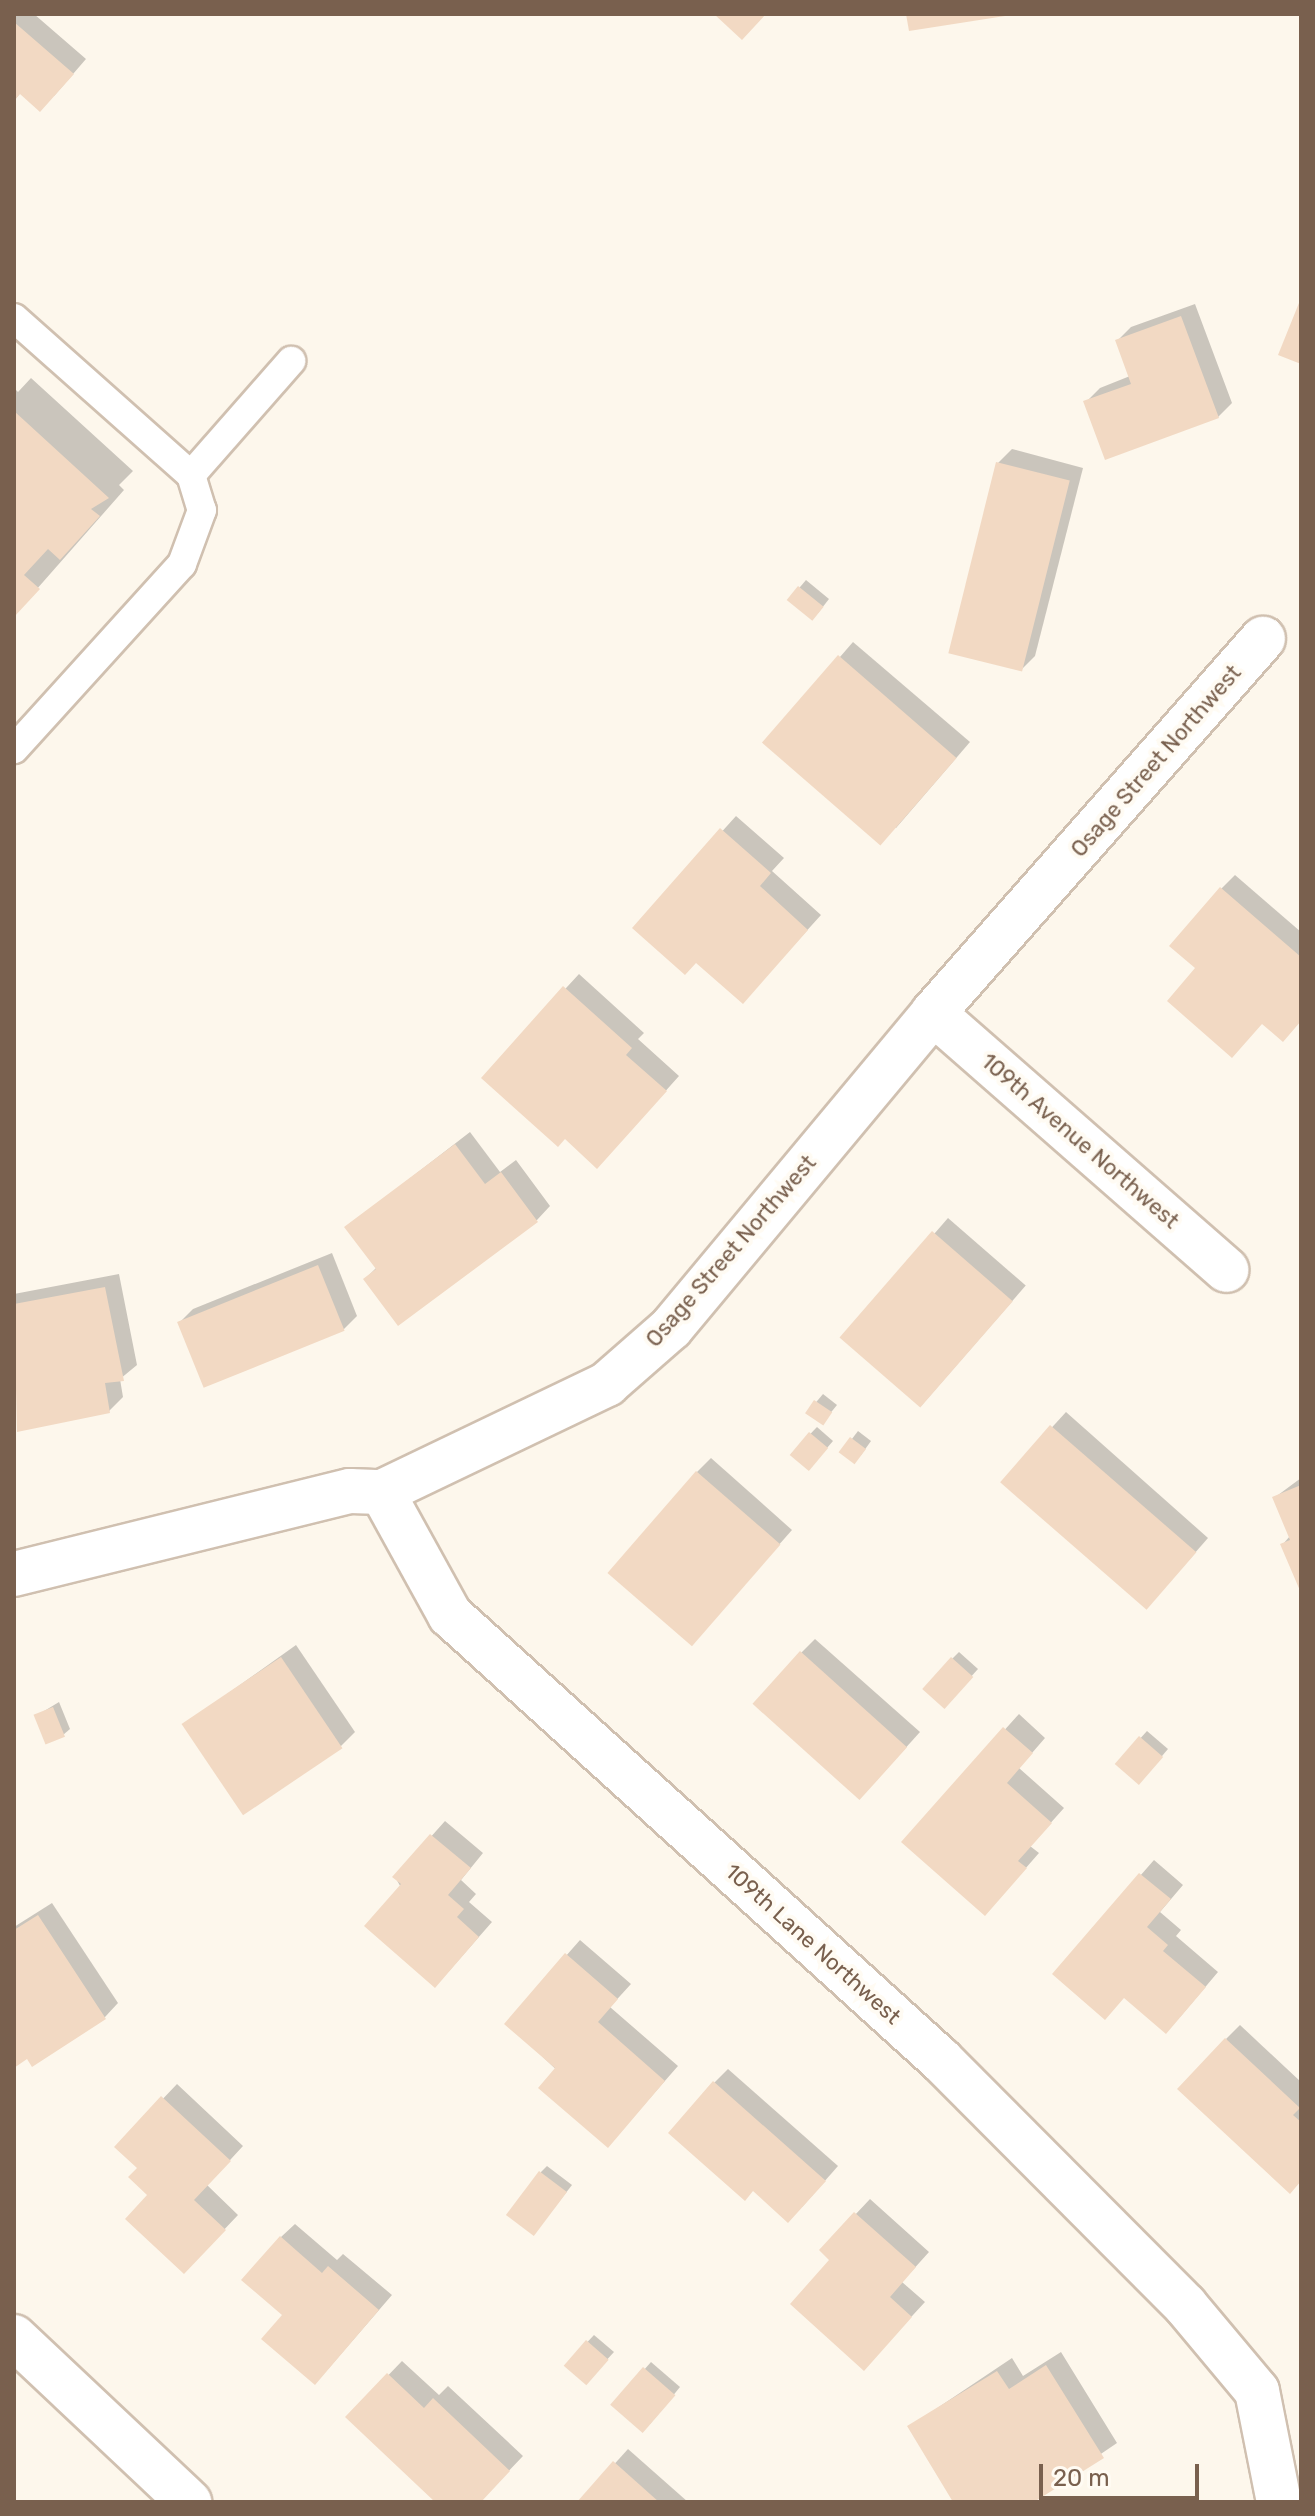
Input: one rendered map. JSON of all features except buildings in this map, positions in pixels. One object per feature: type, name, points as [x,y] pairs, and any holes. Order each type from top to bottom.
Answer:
[{"type":"street","name":"Osage Street Northwest","points":[[14,1574],[350,1491],[382,1492],[616,1376],[671,1328],[933,1013],[1263,639]]},
{"type":"street","name":"109th Avenue Northwest","points":[[933,1013],[1227,1270]]},
{"type":"street","name":"109th Lane Northwest","points":[[382,1492],[450,1615],[941,2060],[1185,2305],[1257,2391],[1279,2502]]},
{"type":"street","points":[[14,2337],[189,2502]]},
{"type":"lane","points":[[14,318],[191,475],[202,510],[182,564],[14,749]]},
{"type":"lane","points":[[191,475],[291,361]]}]
